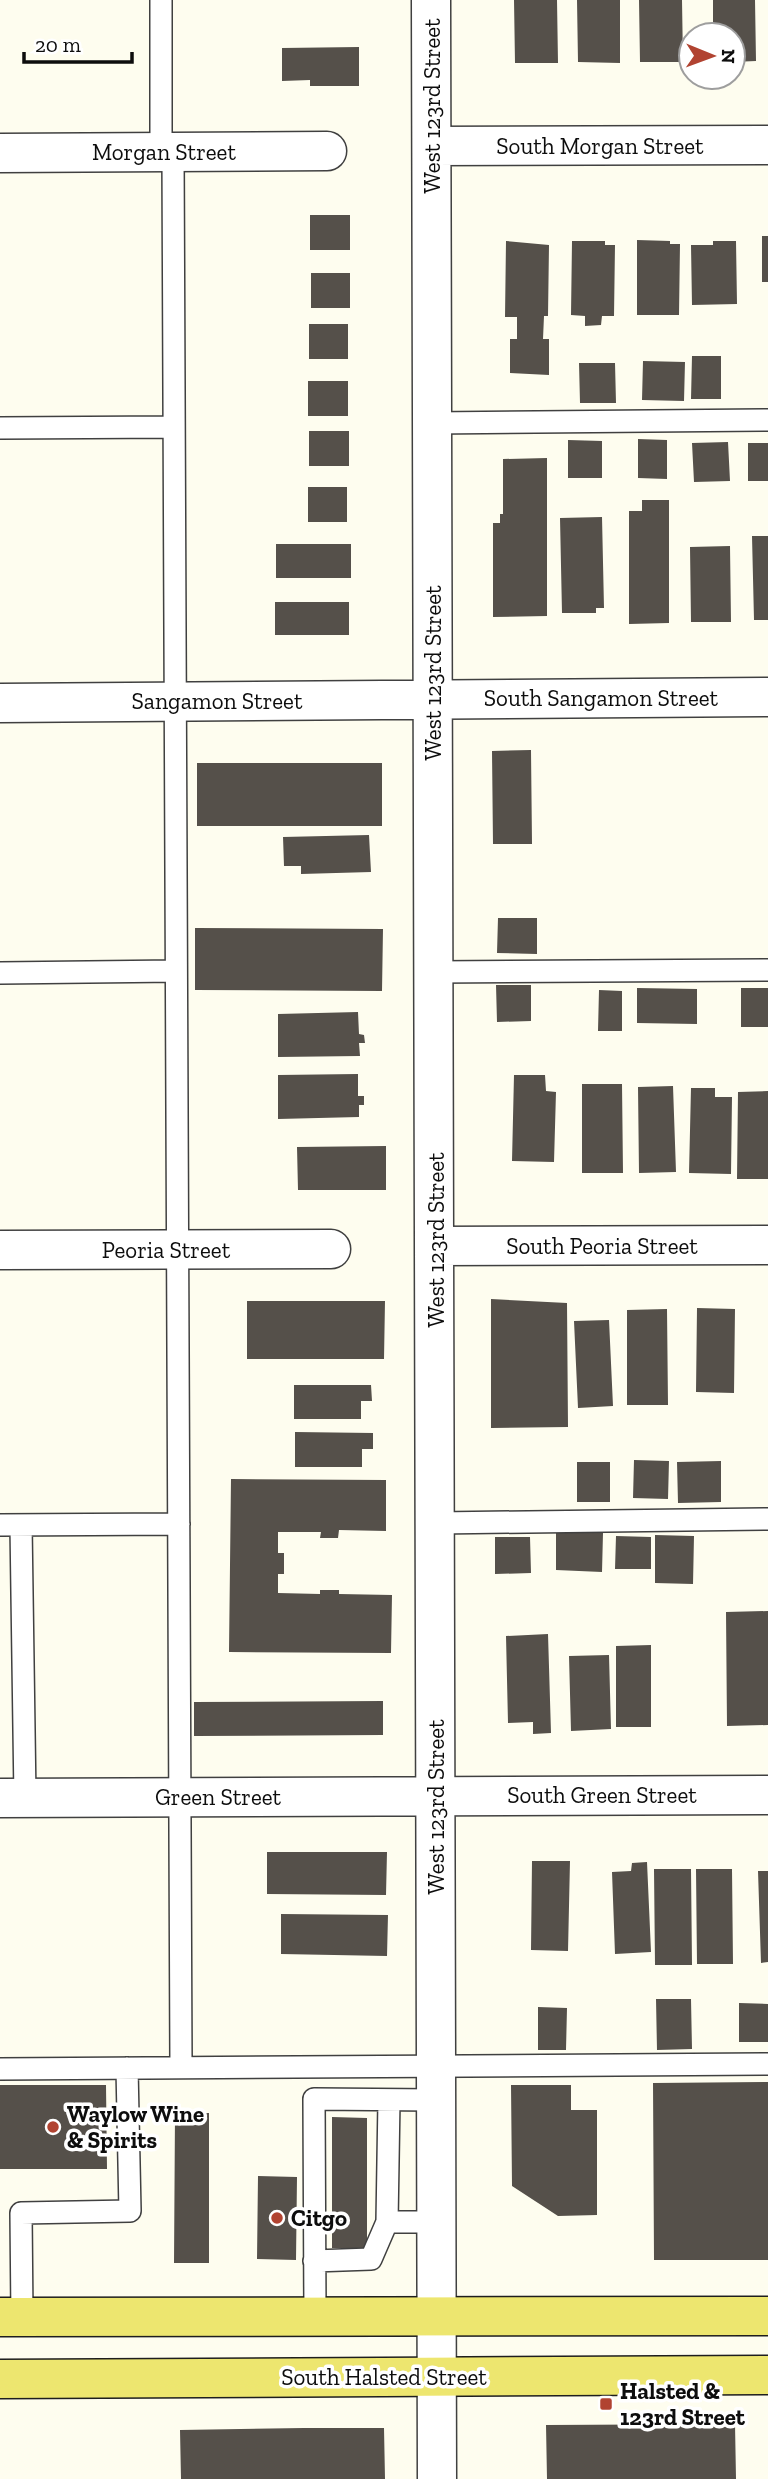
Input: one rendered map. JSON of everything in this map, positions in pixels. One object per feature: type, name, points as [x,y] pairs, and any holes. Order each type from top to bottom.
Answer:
[{"type":"main road","points":[[11,2317],[768,2316]]},
{"type":"main road","name":"South Halsted Street","points":[[0,2379],[768,2375]]},
{"type":"street","name":"West 123rd Street","points":[[431,0],[437,1523],[437,2479]]},
{"type":"street","name":"South Morgan Street","points":[[432,146],[768,145]]},
{"type":"street","name":"Morgan Street","points":[[0,153],[327,151]]},
{"type":"street","name":"South Sangamon Street","points":[[434,699],[768,697]]},
{"type":"street","name":"Sangamon Street","points":[[0,702],[434,699]]},
{"type":"street","name":"South Peoria Street","points":[[436,1246],[768,1245]]},
{"type":"street","name":"Peoria Street","points":[[0,1250],[331,1249]]},
{"type":"street","name":"South Green Street","points":[[436,1796],[768,1795]]},
{"type":"street","name":"Green Street","points":[[13,1798],[436,1796]]},
{"type":"lane","points":[[161,0],[174,427],[181,2067]]},
{"type":"lane","points":[[432,423],[768,420]]},
{"type":"lane","points":[[0,428],[174,427]]},
{"type":"lane","points":[[435,972],[768,970]]},
{"type":"lane","points":[[0,973],[176,971]]},
{"type":"lane","points":[[437,1523],[768,1519]]},
{"type":"lane","points":[[13,1798],[11,1525],[179,1524]]},
{"type":"lane","points":[[0,2069],[181,2067],[435,2083],[768,2064]]},
{"type":"lane","points":[[11,2317],[21,2213],[130,2211],[127,2068]]},
{"type":"lane","points":[[315,2315],[314,2099],[389,2100],[435,2083]]},
{"type":"lane","points":[[314,2261],[371,2259],[387,2222],[389,2100]]},
{"type":"lane","points":[[387,2222],[437,2222]]},
{"type":"building","points":[[514,0],[557,0],[558,63],[515,63]]},
{"type":"building","points":[[577,0],[620,0],[620,63],[578,62]]},
{"type":"building","points":[[639,0],[682,0],[682,21],[677,21],[677,62],[640,62]]},
{"type":"building","points":[[713,0],[755,0],[756,61],[747,61],[747,21],[713,21]]},
{"type":"building","points":[[359,47],[359,86],[310,86],[310,80],[282,81],[282,48]]},
{"type":"building","points":[[310,215],[350,215],[350,250],[310,250]]},
{"type":"building","points":[[762,236],[768,236],[768,282],[762,282]]},
{"type":"building","points":[[637,240],[680,244],[679,315],[637,315]]},
{"type":"building","points":[[506,241],[549,245],[548,316],[544,316],[543,339],[549,339],[549,375],[510,373],[510,339],[517,339],[517,317],[505,317]]},
{"type":"building","points":[[572,241],[605,241],[605,245],[615,245],[614,316],[602,316],[601,325],[585,326],[585,316],[571,315]]},
{"type":"building","points":[[713,241],[736,241],[737,304],[692,305],[691,245],[713,245]]},
{"type":"building","points":[[311,273],[350,273],[350,308],[311,308]]},
{"type":"building","points":[[309,324],[348,324],[348,359],[309,359]]},
{"type":"building","points":[[692,356],[721,356],[721,399],[691,399]]},
{"type":"building","points":[[643,361],[685,362],[684,401],[642,400]]},
{"type":"building","points":[[579,363],[615,363],[616,403],[580,403]]},
{"type":"building","points":[[308,381],[348,381],[348,416],[308,416]]},
{"type":"building","points":[[309,431],[349,431],[349,466],[309,466]]},
{"type":"building","points":[[638,439],[667,440],[667,479],[638,478]]},
{"type":"building","points":[[568,440],[602,441],[602,478],[568,478]]},
{"type":"building","points":[[728,442],[730,481],[694,482],[692,443]]},
{"type":"building","points":[[748,443],[768,443],[768,481],[748,481]]},
{"type":"building","points":[[547,458],[547,616],[493,617],[493,523],[500,523],[500,514],[503,514],[503,459]]},
{"type":"building","points":[[308,487],[347,487],[347,522],[308,522]]},
{"type":"building","points":[[642,500],[669,500],[669,623],[629,624],[629,511],[642,511]]},
{"type":"building","points":[[602,517],[604,608],[596,608],[596,613],[562,613],[560,518]]},
{"type":"building","points":[[752,536],[768,536],[768,620],[754,620]]},
{"type":"building","points":[[276,544],[351,544],[351,578],[276,578]]},
{"type":"building","points":[[730,546],[731,622],[691,622],[690,547]]},
{"type":"building","points":[[275,602],[349,602],[349,635],[275,635]]},
{"type":"building","points":[[531,750],[532,844],[493,844],[492,751]]},
{"type":"building","points":[[197,763],[382,763],[382,826],[197,826]]},
{"type":"building","points":[[369,835],[371,872],[301,874],[301,866],[284,866],[283,837]]},
{"type":"building","points":[[498,918],[537,918],[537,954],[497,953]]},
{"type":"building","points":[[195,928],[383,929],[382,991],[195,990]]},
{"type":"building","points":[[496,985],[531,985],[531,1021],[497,1022]]},
{"type":"building","points":[[637,988],[697,989],[697,1024],[637,1023]]},
{"type":"building","points":[[741,988],[768,988],[768,1027],[741,1027]]},
{"type":"building","points":[[599,990],[622,991],[622,1031],[598,1031]]},
{"type":"building","points":[[358,1012],[359,1034],[364,1035],[365,1043],[359,1043],[360,1056],[278,1057],[278,1014]]},
{"type":"building","points":[[358,1074],[358,1096],[364,1096],[364,1105],[359,1105],[359,1117],[278,1119],[278,1075]]},
{"type":"building","points":[[514,1075],[545,1075],[546,1091],[556,1092],[554,1162],[512,1161]]},
{"type":"building","points":[[582,1084],[622,1084],[623,1173],[582,1173]]},
{"type":"building","points":[[673,1086],[676,1172],[639,1173],[638,1087]]},
{"type":"building","points":[[691,1088],[715,1088],[715,1097],[732,1097],[731,1174],[689,1173]]},
{"type":"building","points":[[768,1091],[768,1179],[737,1179],[738,1092]]},
{"type":"building","points":[[386,1146],[386,1190],[298,1190],[297,1147]]},
{"type":"building","points":[[491,1299],[567,1303],[568,1427],[491,1428]]},
{"type":"building","points":[[247,1301],[385,1301],[384,1359],[247,1359]]},
{"type":"building","points":[[697,1308],[735,1309],[734,1393],[696,1392]]},
{"type":"building","points":[[667,1309],[668,1405],[627,1405],[627,1310]]},
{"type":"building","points":[[609,1320],[613,1406],[578,1408],[574,1321]]},
{"type":"building","points":[[294,1385],[371,1385],[372,1401],[361,1401],[361,1419],[294,1419]]},
{"type":"building","points":[[295,1432],[373,1433],[373,1449],[362,1449],[362,1467],[295,1467]]},
{"type":"building","points":[[634,1460],[669,1461],[668,1499],[633,1498]]},
{"type":"building","points":[[721,1461],[721,1502],[678,1503],[677,1462]]},
{"type":"building","points":[[577,1462],[610,1462],[610,1502],[577,1502]]},
{"type":"building","points":[[231,1479],[386,1480],[386,1531],[339,1530],[338,1538],[320,1538],[321,1532],[278,1532],[278,1553],[284,1553],[284,1574],[278,1574],[278,1593],[320,1594],[320,1590],[339,1590],[339,1594],[392,1595],[391,1653],[229,1652]]},
{"type":"building","points":[[556,1532],[603,1533],[602,1572],[556,1570]]},
{"type":"building","points":[[655,1535],[694,1536],[693,1584],[655,1583]]},
{"type":"building","points":[[616,1536],[651,1537],[651,1569],[615,1569]]},
{"type":"building","points":[[495,1537],[530,1537],[531,1573],[495,1574]]},
{"type":"building","points":[[768,1611],[768,1725],[727,1726],[726,1612]]},
{"type":"building","points":[[548,1634],[551,1733],[533,1734],[533,1722],[508,1723],[506,1636]]},
{"type":"building","points":[[651,1645],[651,1727],[616,1727],[616,1646]]},
{"type":"building","points":[[609,1655],[611,1729],[571,1731],[569,1656]]},
{"type":"building","points":[[383,1701],[383,1735],[194,1736],[194,1702]]},
{"type":"building","points":[[267,1852],[387,1852],[386,1895],[267,1894]]},
{"type":"building","points":[[532,1861],[570,1861],[568,1951],[531,1950]]},
{"type":"building","points":[[647,1862],[651,1952],[615,1954],[612,1872],[631,1871],[632,1863]]},
{"type":"building","points":[[654,1869],[691,1869],[692,1965],[655,1965]]},
{"type":"building","points":[[696,1869],[732,1869],[733,1964],[697,1964]]},
{"type":"building","points":[[758,1871],[768,1871],[768,1962],[761,1963]]},
{"type":"building","points":[[281,1914],[388,1915],[387,1956],[281,1954]]},
{"type":"building","points":[[656,1999],[691,1999],[692,2049],[657,2050]]},
{"type":"building","points":[[739,2003],[768,2004],[768,2042],[739,2042]]},
{"type":"building","points":[[538,2007],[567,2008],[566,2050],[538,2050]]},
{"type":"building","points":[[768,2082],[768,2260],[654,2260],[653,2083]]},
{"type":"building","name":"Waylow Wine & Spirits","points":[[0,2085],[106,2085],[107,2169],[0,2169]]},
{"type":"building","points":[[511,2085],[571,2085],[571,2110],[597,2110],[597,2215],[558,2216],[512,2186]]},
{"type":"building","points":[[175,2113],[209,2113],[209,2263],[174,2263]]},
{"type":"building","name":"Citgo","points":[[332,2117],[367,2118],[367,2248],[332,2248]]},
{"type":"building","name":"Citgo","points":[[258,2176],[297,2177],[296,2260],[257,2259]]},
{"type":"building","points":[[735,2424],[736,2479],[547,2479],[546,2425]]},
{"type":"building","points":[[384,2428],[385,2479],[181,2479],[180,2430]]},
{"type":"place","name":"Waylow Wine & Spirits","points":[[53,2127]]},
{"type":"place","name":"Citgo","points":[[277,2218]]},
{"type":"place","name":"Halsted & 123rd Street","points":[[606,2404]]}]
